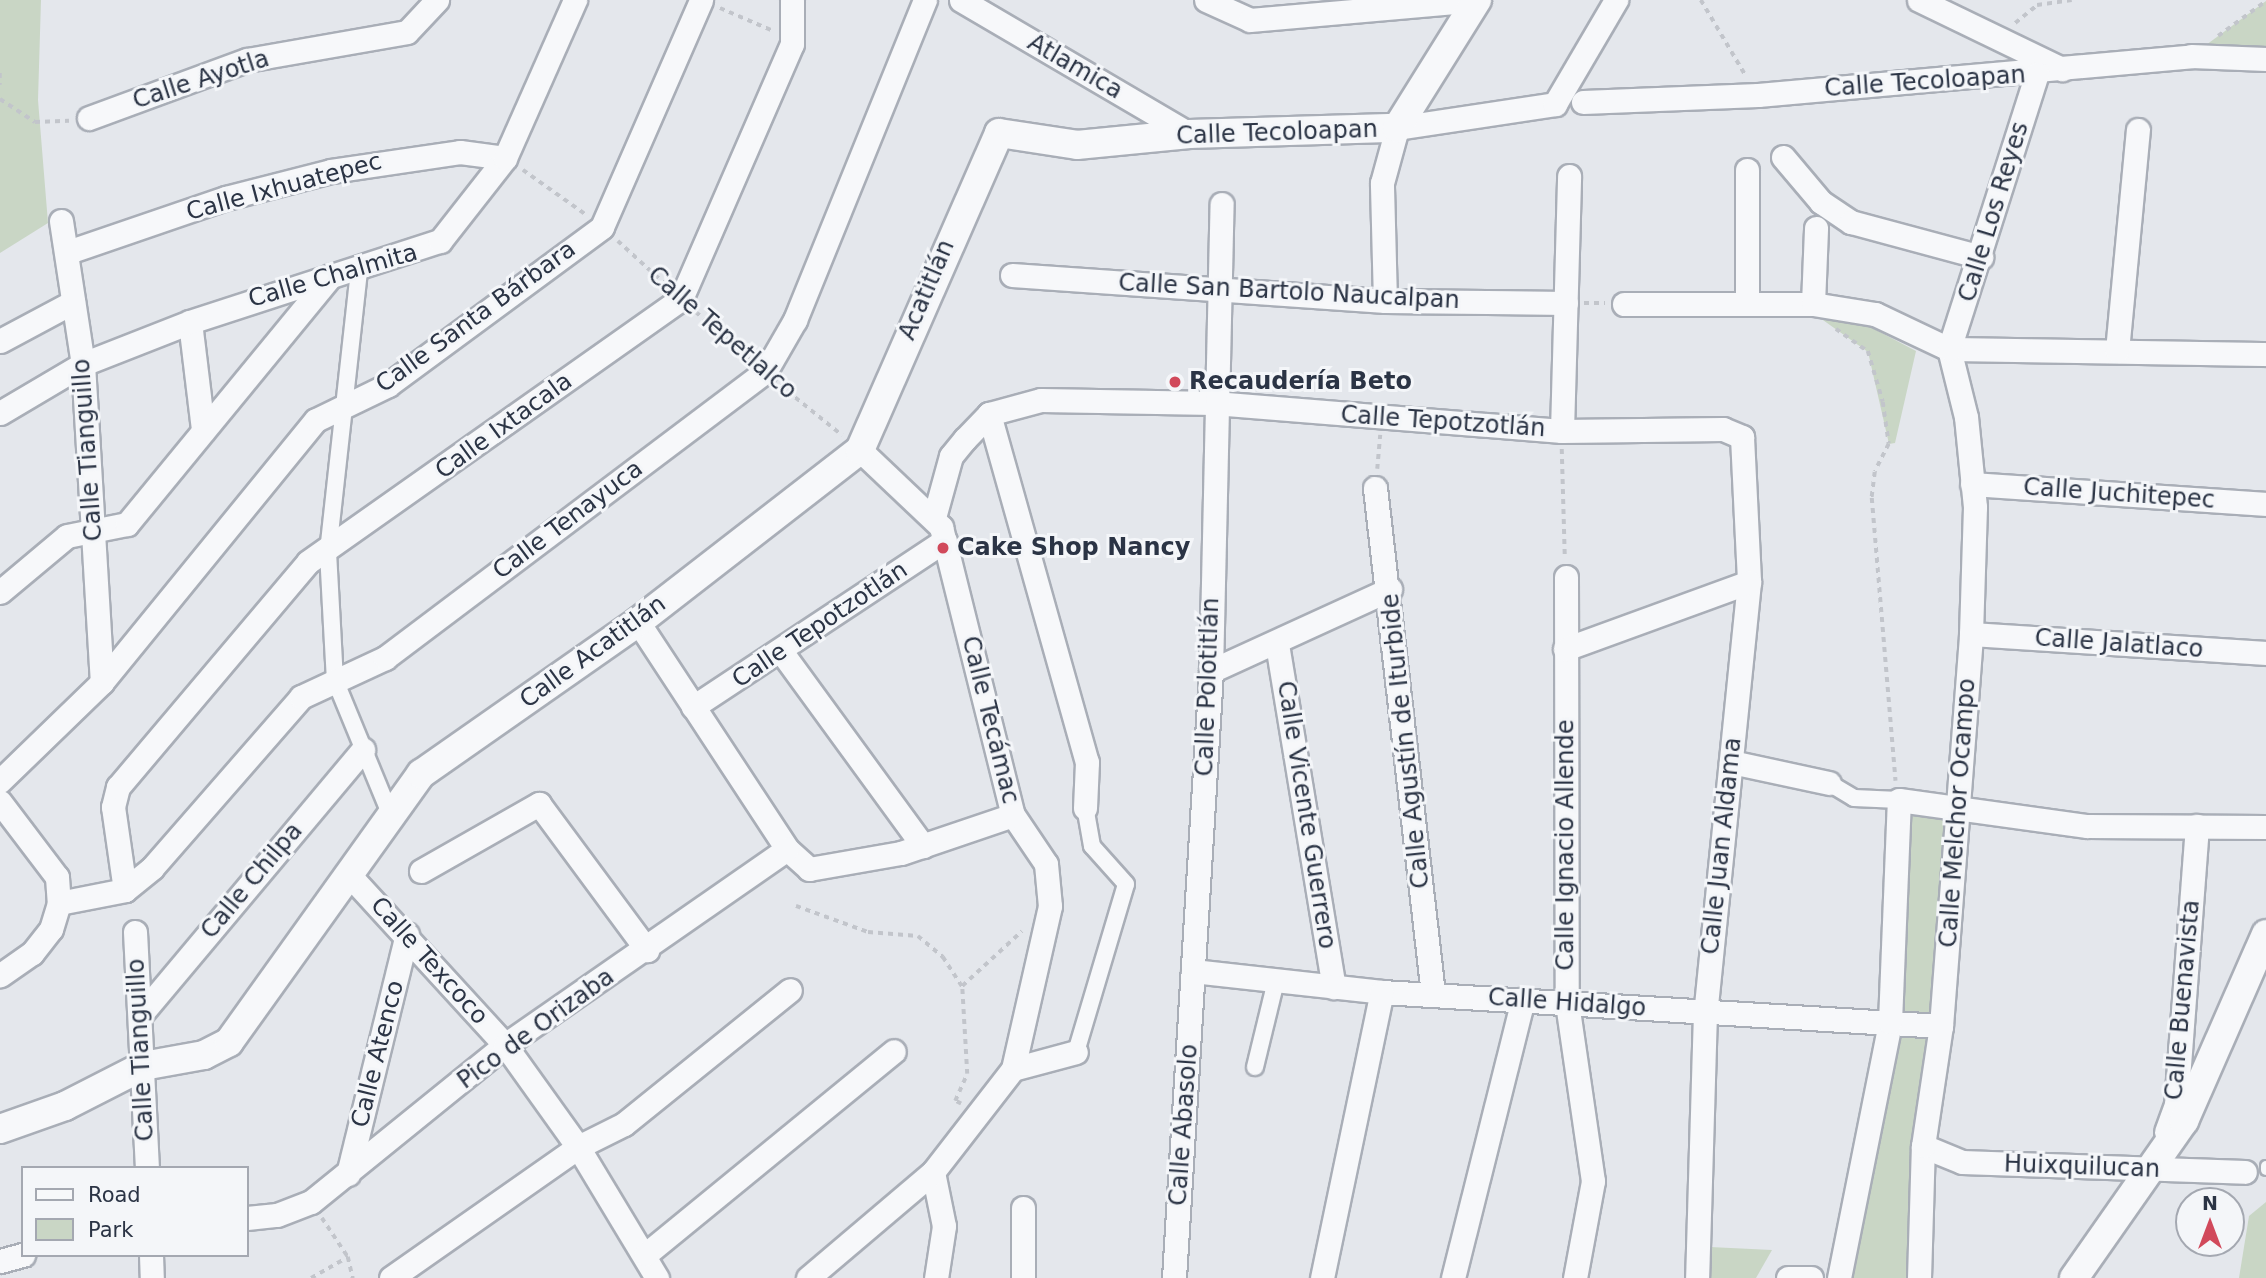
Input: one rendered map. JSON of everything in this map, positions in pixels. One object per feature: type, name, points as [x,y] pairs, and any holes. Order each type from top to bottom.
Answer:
[{"type":"street","name":"Calle Ayotla","points":[[89,118],[247,60],[407,32],[437,0]]},
{"type":"street","name":"Calle Chalmita","points":[[0,413],[83,364],[190,321],[331,276],[359,271],[440,241],[505,158],[575,0]]},
{"type":"street","points":[[681,299],[794,40],[792,0]]},
{"type":"street","name":"Calle Tenayuca","points":[[59,903],[125,890],[152,868],[302,697],[385,658],[765,372],[794,320],[925,0]]},
{"type":"street","name":"Atlamica","points":[[961,0],[1189,134]]},
{"type":"street","points":[[1206,0],[1250,20],[1477,0]]},
{"type":"street","points":[[1385,301],[1382,183],[1396,128],[1477,0]]},
{"type":"street","name":"Calle Tecoloapan","points":[[999,133],[1077,145],[1189,134],[1396,128],[1555,104],[1616,0]]},
{"type":"street","points":[[1919,0],[2062,69]]},
{"type":"street","name":"Calle Santa Bárbara","points":[[0,783],[102,682],[316,420],[349,400],[388,385],[603,226],[707,3]]},
{"type":"street","name":"Calle Tecoloapan","points":[[1583,102],[1758,95],[2037,74],[2191,56],[2266,59]]},
{"type":"street","name":"Calle Los Reyes","points":[[1949,349],[1981,257],[2037,74]]},
{"type":"street","points":[[2117,351],[2138,130]]},
{"type":"street","name":"Acatitlán","points":[[860,450],[999,133]]},
{"type":"street","name":"Calle Ixhuatepec","points":[[68,252],[226,198],[331,171],[460,152],[505,158]]},
{"type":"street","points":[[1783,157],[1821,202],[1851,222],[1981,257]]},
{"type":"street","points":[[1747,170],[1747,303]]},
{"type":"street","points":[[1562,431],[1569,176]]},
{"type":"street","name":"Calle Polotitlán","points":[[1194,971],[1211,671],[1214,403],[1224,291],[1223,204]]},
{"type":"street","name":"Calle Tianguillo","points":[[61,221],[68,252],[72,302],[83,364],[95,529],[102,682]]},
{"type":"street","points":[[1813,304],[1816,228]]},
{"type":"street","points":[[359,271],[349,400],[328,552],[335,680],[389,811]]},
{"type":"street","name":"Calle San Bartolo Naucalpan","points":[[1012,275],[1385,301],[1566,303]]},
{"type":"street","points":[[0,592],[67,536],[127,524],[331,276]]},
{"type":"street","name":"Calle Ixtacala","points":[[125,890],[114,796],[308,562],[328,552],[681,299]]},
{"type":"street","points":[[0,341],[72,302]]},
{"type":"street","points":[[1624,304],[1813,304],[1875,314],[1949,349],[2266,354]]},
{"type":"street","points":[[190,321],[203,430]]},
{"type":"street","name":"Calle Melchor Ocampo","points":[[1919,1278],[1923,1146],[1941,1027],[1971,634],[1972,484],[1966,417],[1949,349]]},
{"type":"street","name":"Calle Tepotzotlán","points":[[989,414],[1041,400],[1214,403],[1562,431],[1723,429]]},
{"type":"street","points":[[860,450],[935,514],[951,456],[989,414]]},
{"type":"street","points":[[989,414],[1087,762],[1085,808],[1092,846],[1126,884],[1076,1052],[1013,1069]]},
{"type":"street","name":"Calle Juan Aldama","points":[[1697,1278],[1705,1012],[1749,582],[1745,446],[1742,438],[1723,429]]},
{"type":"street","name":"Calle Acatitlán","points":[[0,1129],[65,1106],[143,1066],[204,1055],[229,1042],[352,878],[389,811],[421,774],[638,622],[860,450]]},
{"type":"street","name":"Calle Juchitepec","points":[[1972,484],[2266,504]]},
{"type":"street","name":"Calle Agustín de Iturbide","points":[[1376,488],[1390,589],[1433,994]]},
{"type":"street","name":"Calle Tecámac","points":[[638,622],[788,849],[816,870],[923,846],[1013,815],[945,540],[935,514]]},
{"type":"street","name":"Calle Tepotzotlán","points":[[693,707],[783,654],[945,540]]},
{"type":"street","name":"Calle Ignacio Allende","points":[[1566,577],[1567,1003],[1593,1181],[1575,1278]]},
{"type":"street","points":[[1565,649],[1749,582]]},
{"type":"street","points":[[1211,671],[1278,644],[1390,589]]},
{"type":"street","name":"Calle Jalatlaco","points":[[1971,634],[2266,653]]},
{"type":"street","name":"Calle Vicente Guerrero","points":[[1278,644],[1334,986]]},
{"type":"street","points":[[783,654],[923,846]]},
{"type":"street","name":"Calle Chilpa","points":[[142,1013],[363,750]]},
{"type":"street","points":[[1731,762],[1829,783],[1854,798],[1899,800],[2087,826],[2266,827]]},
{"type":"street","points":[[0,783],[9,812],[57,877],[59,903],[39,945],[0,975]]},
{"type":"street","points":[[1839,1278],[1890,1022],[1899,800]]},
{"type":"street","points":[[421,871],[539,804],[647,950]]},
{"type":"street","points":[[808,1278],[933,1172],[1013,1069],[1050,906],[1046,864],[1013,815]]},
{"type":"street","name":"Calle Buenavista","points":[[2152,1170],[2176,1105],[2197,826]]},
{"type":"street","name":"Pico de Orizaba","points":[[248,1218],[277,1215],[311,1202],[505,1045],[647,950],[788,849]]},
{"type":"street","name":"Calle Texcoco","points":[[352,878],[407,934],[505,1045],[578,1147],[646,1255],[657,1278]]},
{"type":"street","name":"Calle Tianguillo","points":[[135,932],[142,1013],[147,1166]]},
{"type":"street","points":[[2074,1278],[2152,1170],[2212,1066],[2266,933]]},
{"type":"street","name":"Calle Atenco","points":[[348,1174],[407,934]]},
{"type":"street","name":"Calle Hidalgo","points":[[1194,971],[1382,992],[1941,1027]]},
{"type":"street","name":"Calle Abasolo","points":[[1174,1278],[1194,971]]},
{"type":"street","points":[[1255,1067],[1276,981]]},
{"type":"street","points":[[391,1278],[578,1147],[624,1124],[790,990]]},
{"type":"street","points":[[1322,1278],[1382,992]]},
{"type":"street","points":[[1453,1278],[1522,1000]]},
{"type":"street","points":[[646,1255],[894,1051]]},
{"type":"street","name":"Huixquilucan","points":[[1923,1146],[1962,1162],[2152,1170],[2259,1169]]},
{"type":"street","points":[[933,1172],[944,1226],[936,1278]]},
{"type":"street","points":[[1023,1208],[1023,1278]]},
{"type":"street","points":[[0,1261],[21,1256]]},
{"type":"street","points":[[151,1257],[152,1278]]},
{"type":"street","points":[[1788,1278],[1811,1278]]},
{"type":"path","points":[[1701,0],[1758,95]]},
{"type":"path","points":[[1998,37],[2037,5],[2065,5],[2072,0]]},
{"type":"path","points":[[2191,56],[2266,1]]},
{"type":"path","points":[[707,3],[794,40]]},
{"type":"path","points":[[0,73],[0,85]]},
{"type":"path","points":[[0,99],[35,122],[89,118]]},
{"type":"path","name":"Calle Tepetlalco","points":[[505,158],[603,226],[681,299],[860,450]]},
{"type":"path","points":[[1566,303],[1624,304]]},
{"type":"path","points":[[1813,304],[1813,313],[1868,351],[1883,402],[1889,444],[1875,472],[1874,558],[1899,800]]},
{"type":"path","points":[[1376,488],[1382,416]]},
{"type":"path","points":[[1562,431],[1566,577]]},
{"type":"path","points":[[796,906],[868,932],[918,936],[943,957],[962,986],[967,1074],[955,1101],[978,1114]]},
{"type":"path","points":[[962,986],[1050,906]]},
{"type":"path","points":[[311,1202],[348,1257],[354,1278]]},
{"type":"path","points":[[311,1278],[348,1257]]},
{"type":"green space","points":[[0,0],[41,0],[38,100],[48,223],[0,253]]},
{"type":"green space","points":[[2266,1],[2266,59],[2191,56]]},
{"type":"green space","points":[[1813,313],[1857,320],[1916,351],[1895,443],[1889,444],[1868,352]]},
{"type":"green space","points":[[1899,800],[1959,810],[1919,1278],[1839,1278],[1890,1022]]},
{"type":"green space","points":[[2266,1202],[2266,1278],[2239,1278],[2242,1257],[2245,1257],[2249,1216]]},
{"type":"green space","points":[[1710,1247],[1772,1250],[1756,1278],[1709,1278]]},
{"type":"place","name":"Recaudería Beto","points":[[1175,382]]},
{"type":"place","name":"Cake Shop Nancy","points":[[943,548]]}]
